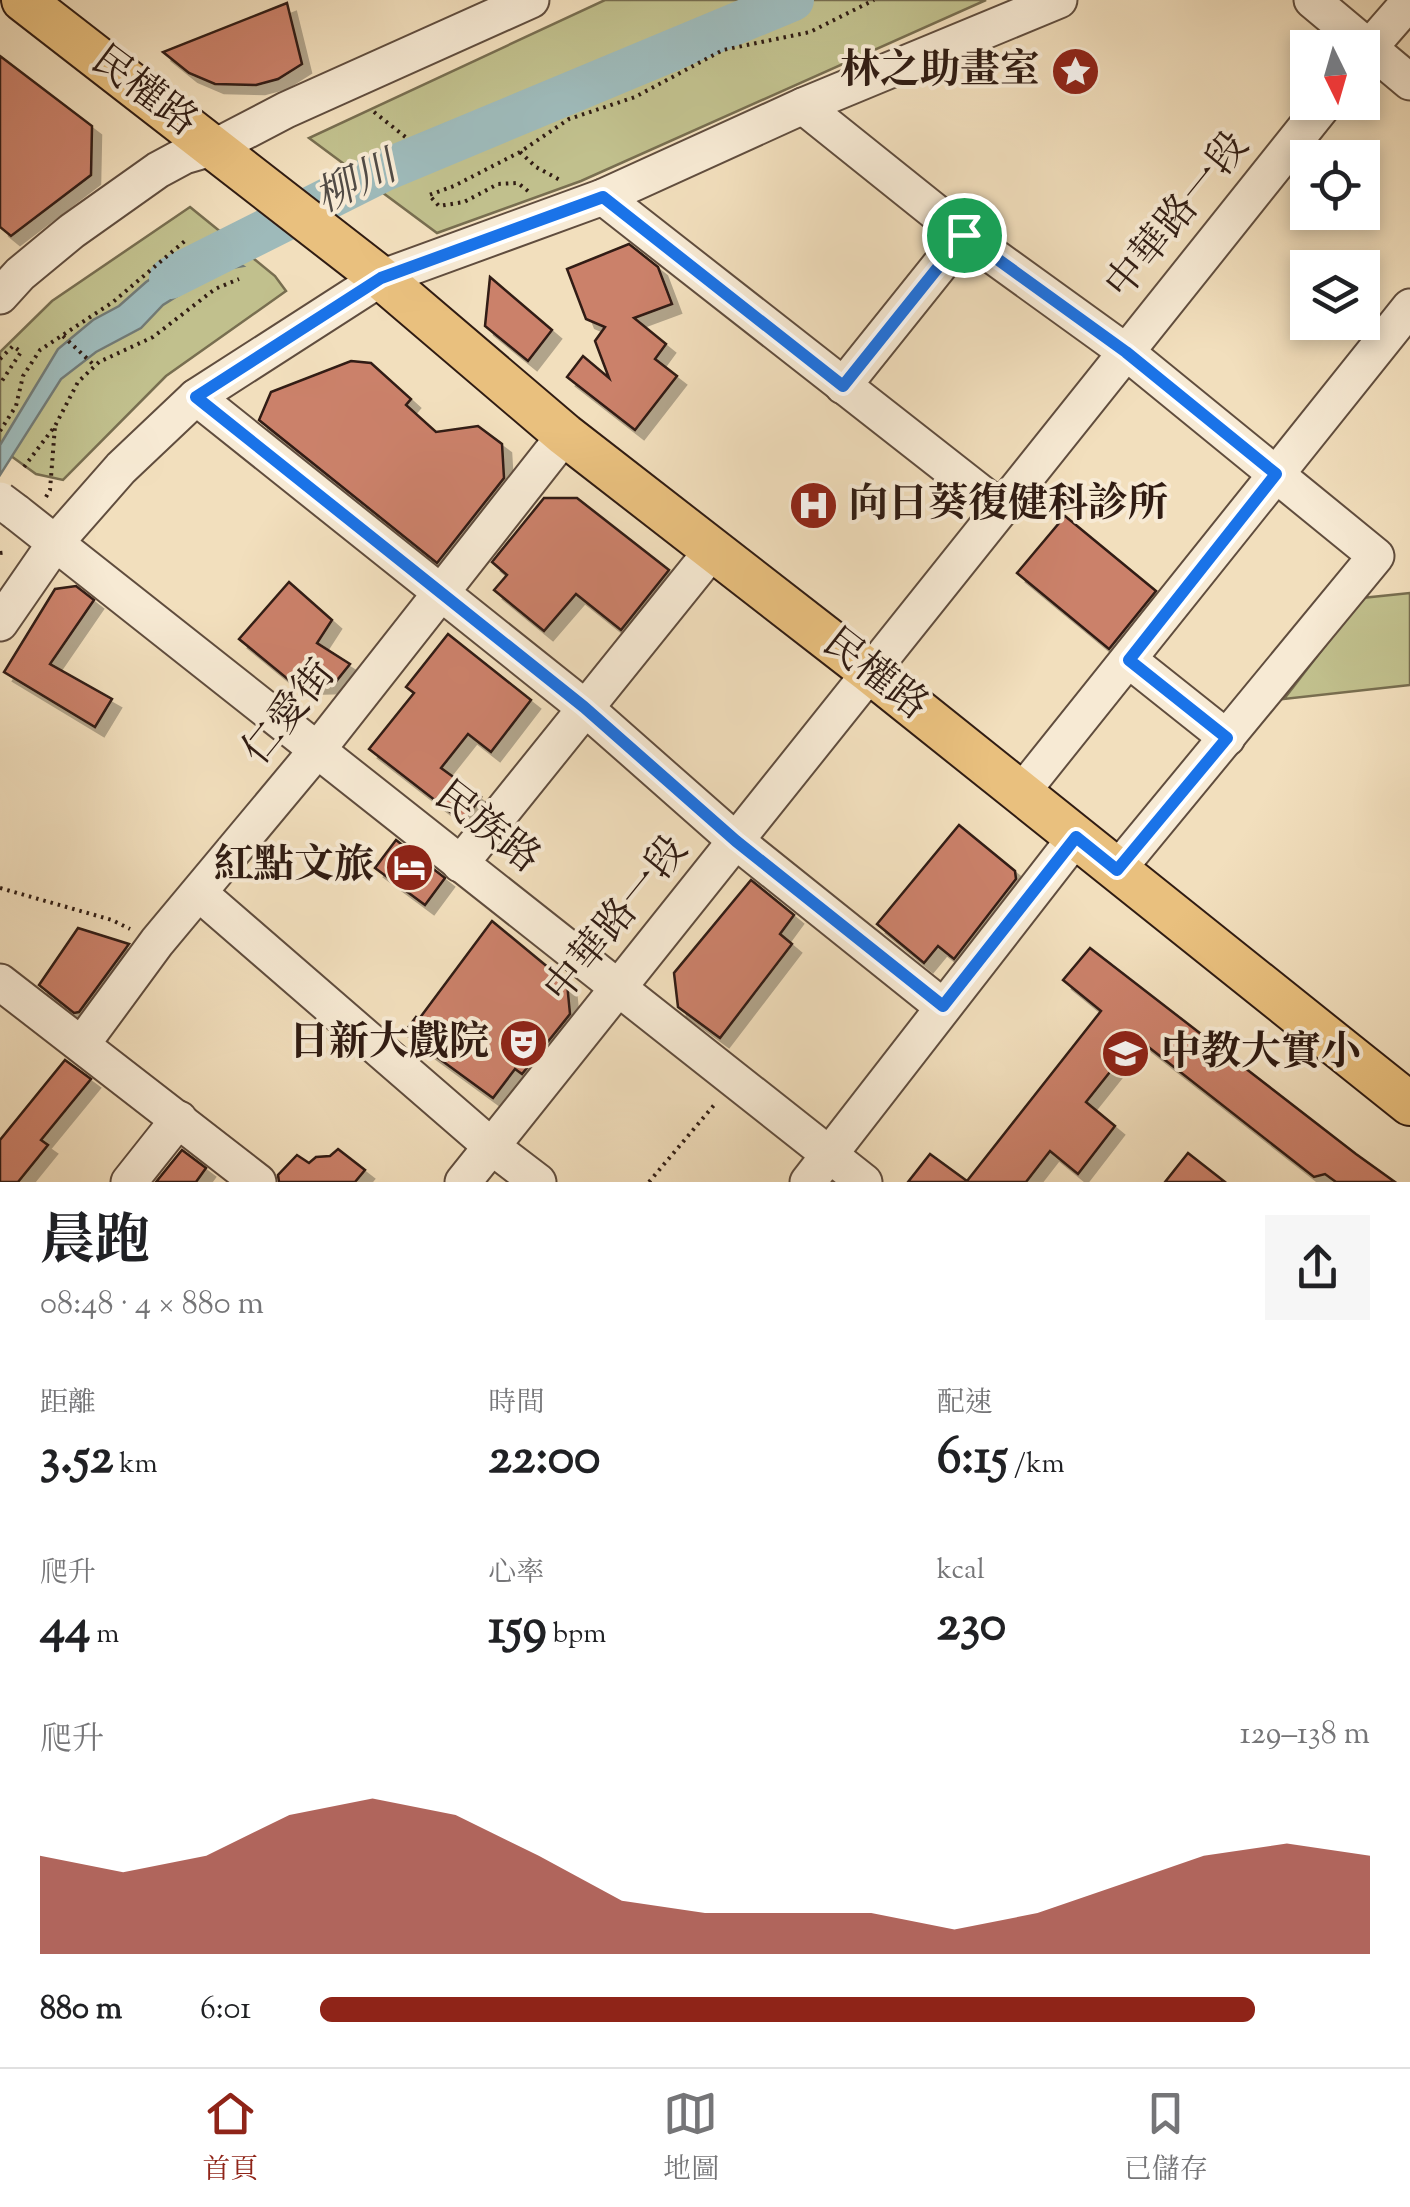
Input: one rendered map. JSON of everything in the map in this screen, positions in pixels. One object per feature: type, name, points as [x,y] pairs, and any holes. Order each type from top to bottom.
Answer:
[{"type":"main road","name":"民權路","points":[[22,0],[381,278],[565,435],[870,672],[1410,1104]]},
{"type":"street","points":[[7,276],[158,170],[184,156],[215,148],[286,110],[531,0]]},
{"type":"street","points":[[0,623],[56,542],[121,468],[196,397],[381,278],[603,197],[803,106],[1059,0]]},
{"type":"street","points":[[1312,0],[1343,30]]},
{"type":"street","points":[[1380,36],[1410,1]]},
{"type":"street","points":[[1380,62],[1410,82]]},
{"type":"street","points":[[803,106],[964,235],[1126,352],[1376,556],[1117,870]]},
{"type":"street","name":"中華路一段","points":[[463,1182],[1312,120]]},
{"type":"street","points":[[603,197],[1000,508]]},
{"type":"street","points":[[843,386],[964,235]]},
{"type":"street","points":[[1021,793],[1410,306]]},
{"type":"street","points":[[196,397],[584,707],[736,841],[943,1006]]},
{"type":"street","name":"仁愛街","points":[[82,1044],[157,942],[318,750],[565,435]]},
{"type":"street","name":"民族路","points":[[20,503],[56,542],[734,1081],[819,1168],[864,1182]]},
{"type":"street","points":[[460,864],[712,551]]},
{"type":"street","points":[[1129,660],[1227,738]]},
{"type":"street","points":[[819,1168],[1076,837]]},
{"type":"street","points":[[199,893],[538,1182]]},
{"type":"street","points":[[0,982],[258,1182]]},
{"type":"street","points":[[130,1182],[179,1118]]},
{"type":"path","points":[[530,196],[518,183],[498,184],[464,202],[440,206],[430,195],[520,152],[569,119],[634,97],[723,50],[810,32],[874,0]]},
{"type":"path","points":[[374,112],[408,139]]},
{"type":"path","points":[[520,152],[560,180]]},
{"type":"path","points":[[0,431],[16,406],[23,376],[40,350],[114,302],[186,240]]},
{"type":"path","points":[[24,466],[55,426],[78,382],[95,366],[153,337],[216,289],[239,279]]},
{"type":"path","points":[[63,336],[95,366]]},
{"type":"path","points":[[0,359],[13,346],[22,352],[0,384]]},
{"type":"path","points":[[20,503],[50,490],[55,426]]},
{"type":"path","points":[[0,553],[7,552]]},
{"type":"path","points":[[0,888],[112,920],[157,942]]},
{"type":"path","points":[[649,1182],[734,1081]]},
{"type":"shaded area","points":[[605,0],[986,0],[581,181],[437,233],[309,138]]},
{"type":"shaded area","points":[[190,207],[275,276],[286,291],[166,376],[63,480],[36,474],[0,448],[0,352],[52,301]]},
{"type":"shaded area","points":[[1410,593],[1410,685],[1284,699],[1362,598]]},
{"type":"water","name":"柳川","points":[[206,242],[243,266],[219,270],[163,305],[141,328],[96,352],[61,379],[0,475],[0,445],[58,349]]},
{"type":"building","points":[[287,3],[302,64],[278,79],[256,85],[215,84],[189,73],[163,52]]},
{"type":"building","points":[[0,56],[92,126],[91,175],[11,236],[0,227]]},
{"type":"building","points":[[629,244],[658,267],[672,304],[634,318],[666,344],[655,359],[677,376],[635,430],[567,377],[583,356],[609,378],[595,341],[605,327],[586,319],[567,269]]},
{"type":"building","points":[[490,277],[552,330],[528,361],[485,326]]},
{"type":"building","points":[[351,361],[371,363],[411,399],[406,405],[436,432],[478,426],[502,444],[504,478],[437,563],[259,420],[271,392]]},
{"type":"building","points":[[544,498],[577,498],[669,570],[621,630],[576,594],[544,631],[494,590],[507,575],[492,562]]},
{"type":"building","points":[[1065,516],[1156,591],[1109,649],[1017,573]]},
{"type":"building","points":[[289,582],[332,620],[317,643],[350,664],[334,684],[295,685],[239,639]]},
{"type":"building","points":[[76,586],[94,600],[50,664],[112,699],[95,727],[4,672],[55,589]]},
{"type":"building","points":[[448,634],[531,700],[491,752],[468,734],[441,768],[481,797],[463,822],[369,749],[414,693],[406,687]]},
{"type":"building","points":[[959,825],[1015,871],[1016,879],[954,959],[938,946],[924,963],[877,924]]},
{"type":"building","points":[[396,840],[445,878],[425,905],[375,868]]},
{"type":"building","points":[[751,880],[794,915],[780,934],[792,944],[720,1038],[678,1007],[674,973]]},
{"type":"building","points":[[492,921],[567,983],[570,1014],[522,1074],[515,1069],[493,1098],[404,1033],[416,1017],[419,1019]]},
{"type":"building","points":[[78,928],[129,944],[79,1012],[74,1013],[39,985]]},
{"type":"building","points":[[1090,948],[1395,1182],[1336,1182],[1325,1174],[1314,1177],[1137,1038],[1086,1102],[1115,1126],[1078,1174],[1050,1151],[1026,1182],[908,1182],[930,1154],[967,1181],[1101,1011],[1063,980]]},
{"type":"building","points":[[65,1060],[91,1079],[41,1140],[48,1145],[18,1182],[0,1182],[0,1140]]},
{"type":"building","points":[[338,1149],[365,1170],[355,1182],[279,1182],[278,1175],[297,1155],[309,1163]]},
{"type":"building","points":[[182,1150],[206,1168],[196,1182],[156,1182]]},
{"type":"building","points":[[1188,1153],[1225,1182],[1165,1182]]},
{"type":"waterway","name":"柳川","points":[[170,278],[385,170],[793,0]]},
{"type":"place","name":"林之助畫室","points":[[1075,72]]},
{"type":"place","name":"向日葵復健科診所","points":[[813,506]]},
{"type":"place","name":"紅點文旅","points":[[409,867]]},
{"type":"place","name":"日新大戲院","points":[[524,1044]]},
{"type":"place","name":"中教大實小","points":[[1126,1054]]},
{"type":"route","points":[[603,197],[843,386],[964,235],[1126,352],[1276,474],[1129,660],[1227,738],[1117,870],[1076,837],[943,1006],[736,841],[584,707],[196,397],[381,278],[603,197]]}]
